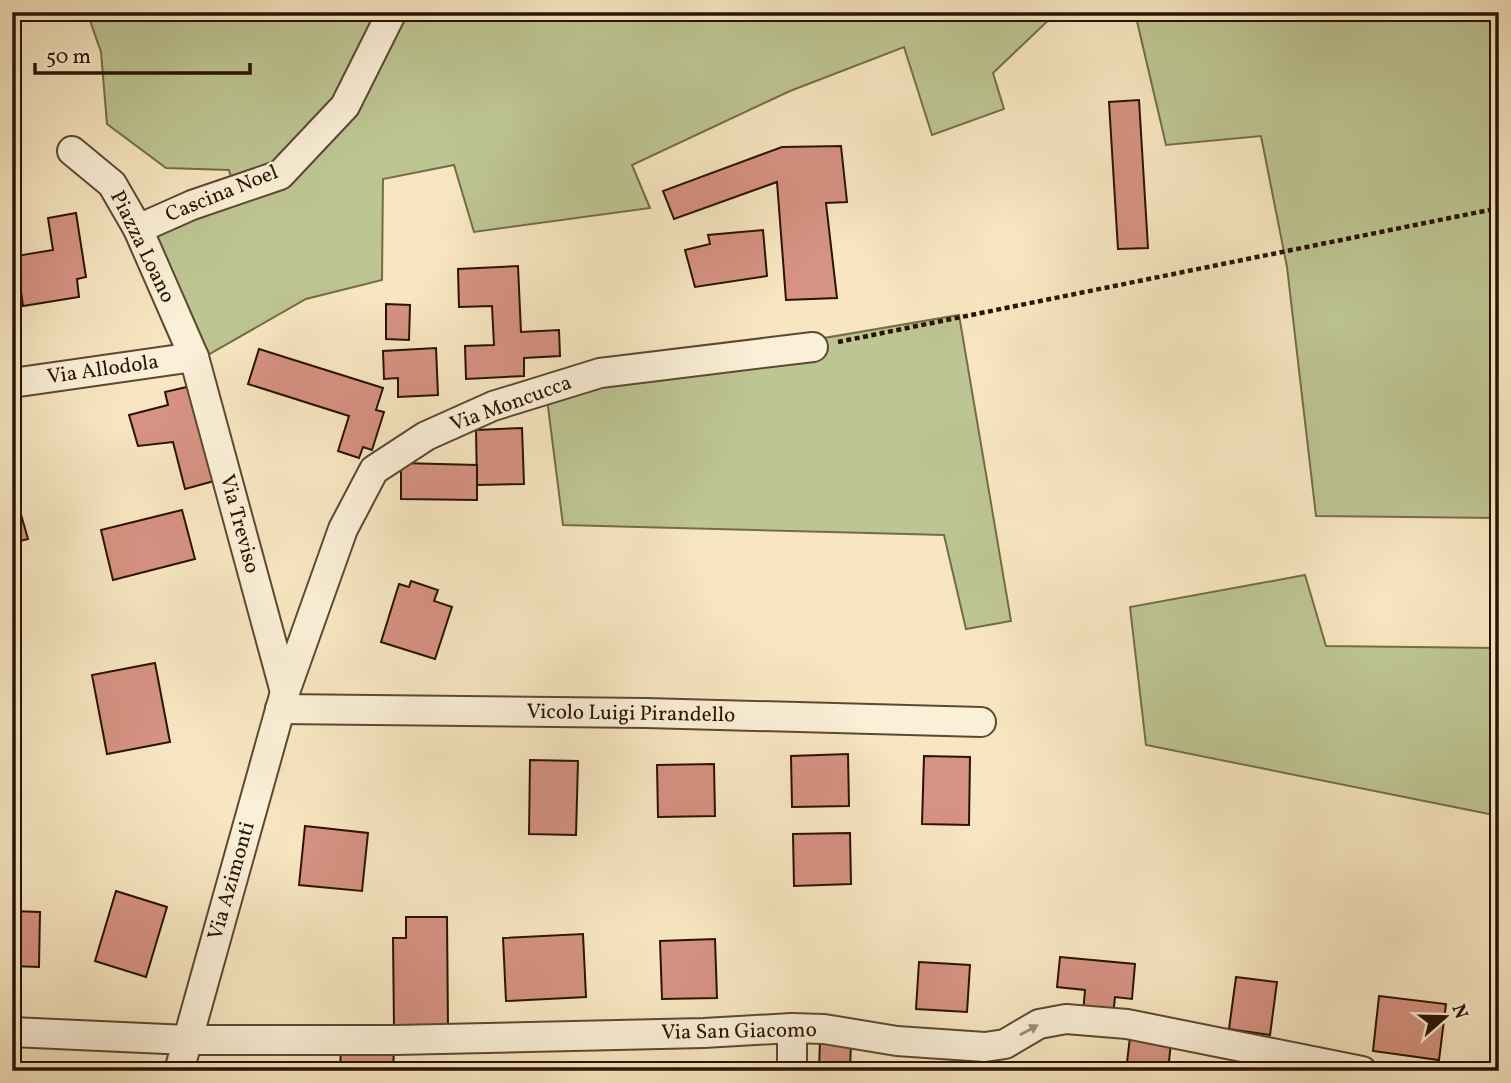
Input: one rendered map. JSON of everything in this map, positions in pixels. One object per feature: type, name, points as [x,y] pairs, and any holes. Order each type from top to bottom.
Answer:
[{"type":"street","name":"Cascina Noel","points":[[138,229],[192,205],[280,175],[345,106],[391,12]]},
{"type":"street","name":"Piazza Loano","points":[[72,151],[112,184],[138,229],[194,357]]},
{"type":"street","name":"Via Moncucca","points":[[283,700],[343,529],[374,470],[426,436],[493,406],[600,373],[813,347]]},
{"type":"street","name":"Via Allodola","points":[[12,383],[194,357]]},
{"type":"street","name":"Via Treviso","points":[[194,357],[283,700]]},
{"type":"street","name":"Vicolo Luigi Pirandello","points":[[283,700],[981,722]]},
{"type":"street","name":"Via Azimonti","points":[[179,1071],[283,700]]},
{"type":"street","name":"Via San Giacomo","points":[[12,1032],[188,1040],[396,1040],[704,1033],[792,1028],[824,1029],[897,1041],[985,1047],[1005,1044],[1039,1024],[1066,1019],[1127,1024],[1316,1067],[1363,1071]]},
{"type":"street","points":[[792,1028],[792,1071]]},
{"type":"path","points":[[813,347],[1499,208]]},
{"type":"green space","points":[[87,12],[1057,12],[993,73],[1004,109],[932,135],[904,47],[790,91],[632,165],[650,208],[474,232],[454,165],[383,179],[382,280],[306,299],[206,356],[156,235],[238,202],[229,170],[166,168],[107,124],[101,52]]},
{"type":"green space","points":[[1064,12],[1499,12],[1499,518],[1316,516],[1287,267],[1261,136],[1166,145],[1136,17]]},
{"type":"green space","points":[[959,315],[1011,621],[966,629],[944,535],[563,525],[546,391],[666,365]]},
{"type":"green space","points":[[1305,575],[1326,646],[1499,648],[1499,816],[1146,745],[1130,607]]},
{"type":"building","points":[[1139,100],[1148,248],[1118,249],[1109,102]]},
{"type":"building","points":[[841,146],[847,202],[826,203],[837,298],[786,300],[777,182],[674,219],[663,191],[782,147]]},
{"type":"building","points":[[76,213],[86,277],[77,279],[79,297],[23,306],[16,256],[53,250],[48,218]]},
{"type":"building","points":[[763,230],[767,276],[695,287],[685,250],[710,244],[708,235]]},
{"type":"building","points":[[518,266],[521,332],[559,330],[560,356],[524,358],[524,376],[466,379],[465,346],[494,345],[492,306],[459,307],[458,269]]},
{"type":"building","points":[[386,304],[410,305],[409,340],[386,339]]},
{"type":"building","points":[[436,348],[438,395],[398,397],[398,378],[384,379],[383,351]]},
{"type":"building","points":[[259,349],[383,388],[376,410],[384,412],[372,450],[363,447],[359,458],[338,451],[349,416],[248,384]]},
{"type":"building","points":[[191,386],[214,481],[185,489],[173,442],[138,446],[129,415],[168,405],[165,392]]},
{"type":"building","points":[[522,428],[524,484],[477,485],[476,430]]},
{"type":"building","points":[[401,463],[477,465],[477,500],[401,499]]},
{"type":"building","points":[[12,483],[28,539],[12,543]]},
{"type":"building","points":[[182,510],[195,559],[113,580],[101,530]]},
{"type":"building","points":[[411,581],[438,590],[434,601],[452,607],[435,659],[381,642],[399,584],[409,587]]},
{"type":"building","points":[[155,663],[170,742],[107,754],[92,675]]},
{"type":"building","points":[[848,754],[849,806],[792,807],[791,756]]},
{"type":"building","points":[[924,756],[970,757],[969,825],[922,824]]},
{"type":"building","points":[[530,760],[578,761],[576,835],[529,834]]},
{"type":"building","points":[[714,764],[715,816],[658,817],[657,765]]},
{"type":"building","points":[[305,826],[368,833],[362,891],[299,885]]},
{"type":"building","points":[[850,833],[851,884],[794,886],[793,834]]},
{"type":"building","points":[[116,891],[167,907],[146,977],[95,961]]},
{"type":"building","points":[[12,911],[40,912],[39,967],[12,966]]},
{"type":"building","points":[[406,917],[447,917],[448,1029],[394,1029],[393,938],[406,938]]},
{"type":"building","points":[[583,934],[586,997],[506,1001],[503,938]]},
{"type":"building","points":[[715,939],[717,998],[662,999],[660,941]]},
{"type":"building","points":[[1060,957],[1135,964],[1132,999],[1115,997],[1113,1016],[1083,1013],[1085,990],[1057,987]]},
{"type":"building","points":[[919,962],[970,965],[967,1012],[916,1009]]},
{"type":"building","points":[[1236,977],[1277,982],[1270,1035],[1229,1029]]},
{"type":"building","points":[[1379,996],[1446,1004],[1439,1060],[1373,1051]]},
{"type":"building","points":[[1130,1037],[1171,1042],[1168,1071],[1126,1071]]},
{"type":"building","points":[[820,1040],[851,1041],[850,1071],[819,1071]]},
{"type":"building","points":[[341,1047],[394,1049],[393,1071],[340,1071]]}]
